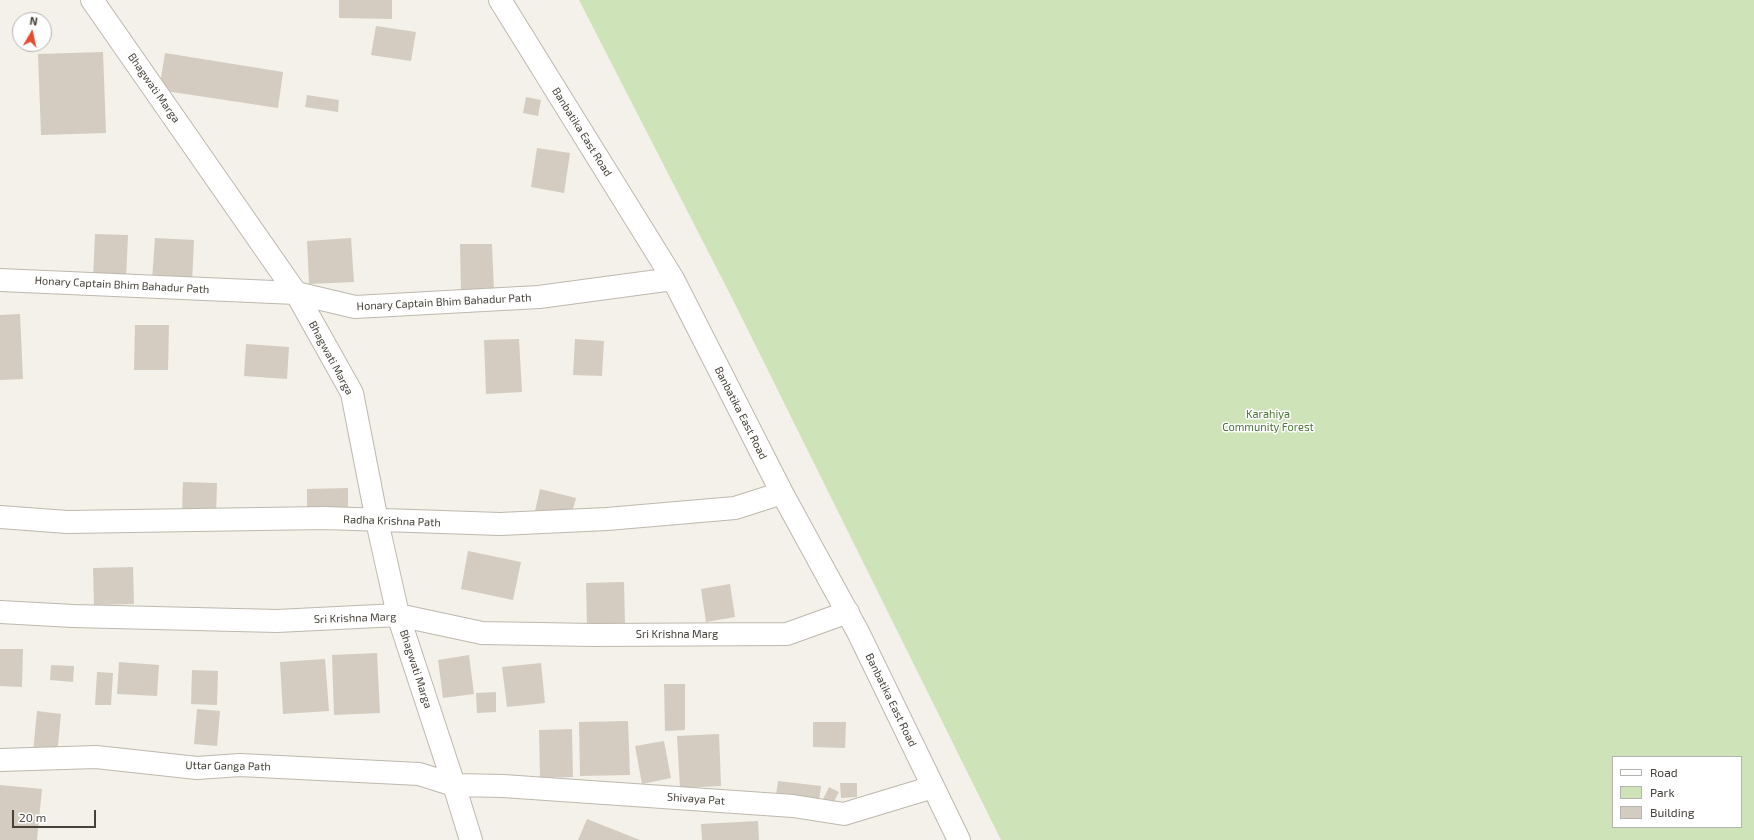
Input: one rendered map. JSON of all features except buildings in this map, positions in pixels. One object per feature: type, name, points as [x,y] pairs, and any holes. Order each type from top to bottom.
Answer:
[{"type":"street","name":"Bhagwati Marga","points":[[92,0],[296,293],[352,393],[377,521],[398,615],[471,840]]},
{"type":"street","name":"Banbatika East Road","points":[[500,0],[673,279],[782,493],[848,612],[958,840]]},
{"type":"street","name":"Honary Captain Bhim Bahadur Path","points":[[0,280],[296,293],[355,307],[539,297],[673,279]]},
{"type":"street","name":"Radha Krishna Path","points":[[0,517],[67,522],[318,518],[500,524],[607,519],[735,508],[782,493]]},
{"type":"street","name":"Sri Krishna Marg","points":[[0,612],[73,616],[277,621],[398,615],[482,633],[594,635],[787,634],[848,612]]},
{"type":"street","name":"Uttar Ganga Path","points":[[0,760],[96,757],[197,768],[240,765],[420,774],[454,785]]},
{"type":"street","name":"Shivaya Pat","points":[[454,785],[504,786],[786,805],[844,814],[933,787]]},
{"type":"green space","name":"Karahiya Community Forest","points":[[579,0],[1754,0],[1754,840],[1001,840],[734,302]]}]
